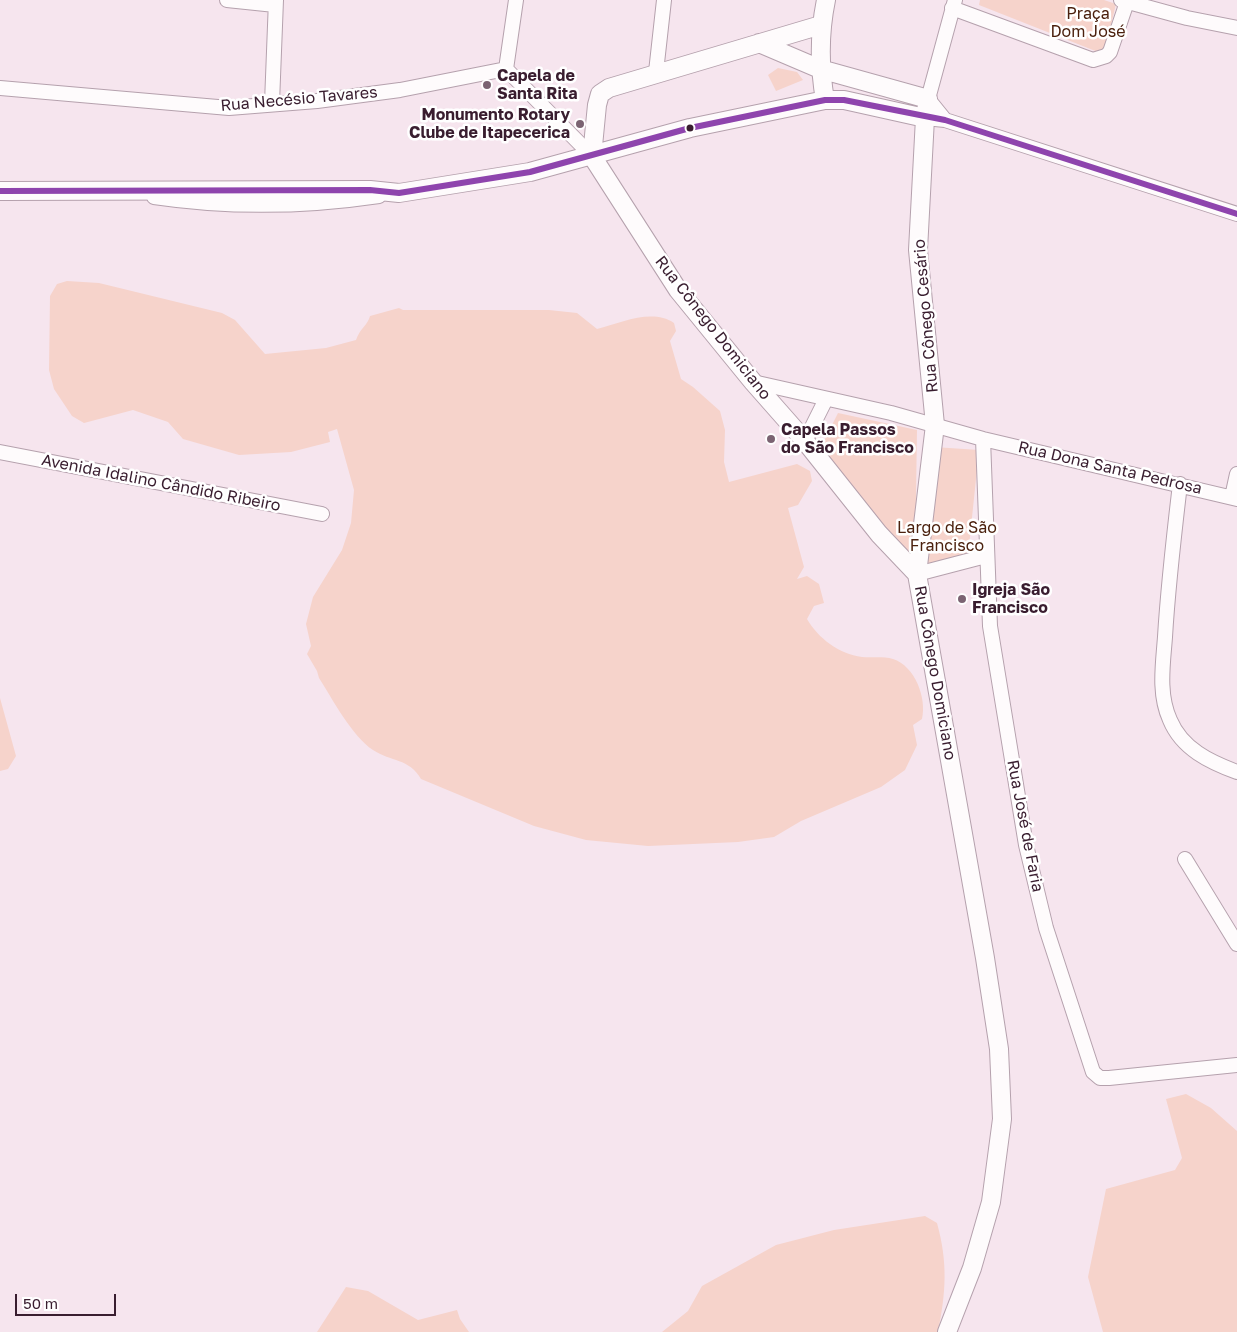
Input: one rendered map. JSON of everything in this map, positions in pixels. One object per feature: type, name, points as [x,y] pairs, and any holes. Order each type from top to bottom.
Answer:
[{"type":"main road","points":[[825,100],[820,69],[821,25],[826,0]]},
{"type":"main road","points":[[592,156],[600,94],[609,88],[656,72],[821,25]]},
{"type":"main road","points":[[759,43],[820,69],[928,99]]},
{"type":"main road","name":"Rua Cônego Cesário","points":[[917,574],[935,425],[918,250],[925,118],[928,99]]},
{"type":"main road","points":[[0,192],[370,190],[399,193],[530,172],[690,128],[825,100],[844,100],[925,118]]},
{"type":"main road","name":"Rua Cônego Domiciano","points":[[592,156],[678,290],[753,382],[805,441],[879,534],[917,574],[988,976],[999,1049],[1002,1119],[990,1202],[972,1268],[947,1332]]},
{"type":"street","points":[[227,0],[275,2],[272,103]]},
{"type":"street","points":[[506,69],[516,0]]},
{"type":"street","points":[[656,72],[664,0]]},
{"type":"street","points":[[954,4],[1093,60],[1106,56],[1110,52],[1124,1],[1187,18],[1237,28]]},
{"type":"street","name":"Rua Cônego Cesário","points":[[928,99],[954,4]]},
{"type":"street","name":"Rua Necésio Tavares","points":[[0,88],[229,108],[272,103],[317,101],[400,90],[506,69]]},
{"type":"street","name":"Rua Cônego Domiciano","points":[[506,69],[592,156]]},
{"type":"street","points":[[928,99],[945,120]]},
{"type":"street","points":[[925,118],[945,120],[1237,214]]},
{"type":"street","points":[[753,382],[892,413],[982,439],[986,556],[917,574]]},
{"type":"street","points":[[805,441],[826,399]]},
{"type":"street","name":"Rua Dona Santa Pedrosa","points":[[982,439],[1234,498]]},
{"type":"street","name":"Avenida Idalino Cândido Ribeiro","points":[[0,452],[322,514]]},
{"type":"street","points":[[1234,498],[1237,474]]},
{"type":"street","points":[[1180,484],[1168,588],[1162,690],[1170,720],[1182,740],[1207,761],[1237,772]]},
{"type":"street","name":"Rua José de Faria","points":[[986,556],[990,626],[1026,845],[1043,919],[1093,1072],[1100,1078],[1109,1078],[1237,1065]]},
{"type":"street","points":[[1185,859],[1237,944]]},
{"type":"green space","name":"Praça Dom José","points":[[980,0],[1104,0],[1116,4],[1106,46],[1098,52],[979,5]]},
{"type":"green space","points":[[778,68],[797,72],[803,80],[776,91],[768,75]]},
{"type":"green space","points":[[67,281],[99,283],[222,313],[235,320],[265,354],[326,348],[356,340],[370,316],[399,308],[403,310],[549,310],[577,313],[597,329],[646,317],[656,317],[674,323],[676,331],[670,341],[681,379],[720,411],[725,430],[724,462],[729,482],[797,464],[810,471],[812,481],[798,505],[788,508],[804,567],[797,579],[807,576],[819,584],[824,603],[814,606],[807,619],[823,639],[837,649],[862,657],[893,659],[908,668],[918,684],[923,702],[923,711],[922,719],[913,725],[917,745],[905,770],[881,787],[801,821],[774,837],[738,842],[648,846],[586,840],[534,826],[421,779],[411,767],[380,754],[365,744],[343,717],[330,697],[307,654],[311,646],[306,624],[313,597],[342,550],[351,523],[354,490],[337,429],[328,432],[330,442],[291,452],[239,455],[183,439],[168,422],[133,410],[84,423],[72,416],[54,389],[49,370],[50,296],[57,284]]},
{"type":"green space","points":[[838,413],[917,430],[915,561],[900,554],[821,447]]},
{"type":"green space","name":"Largo de São Francisco","points":[[934,447],[979,450],[968,556],[920,568]]},
{"type":"green space","points":[[0,698],[16,756],[8,769],[0,771]]},
{"type":"green space","points":[[1186,1094],[1211,1108],[1237,1131],[1237,1332],[1103,1332],[1088,1277],[1106,1189],[1175,1170],[1182,1158],[1166,1099]]},
{"type":"green space","points":[[925,1216],[937,1223],[943,1251],[945,1278],[938,1332],[662,1332],[688,1311],[702,1286],[776,1245],[834,1230]]},
{"type":"green space","points":[[346,1287],[368,1291],[418,1320],[457,1310],[460,1319],[469,1332],[317,1332]]},
{"type":"transit line","points":[[0,191],[370,190],[399,193],[530,172],[690,128],[825,100],[844,100],[945,120],[1237,214]]},
{"type":"place","name":"Capela de Santa Rita","points":[[487,85]]},
{"type":"place","name":"Monumento Rotary Clube de Itapecerica","points":[[580,124]]},
{"type":"place","name":"Capela Passos do São Francisco","points":[[771,439]]},
{"type":"place","name":"Igreja São Francisco","points":[[962,599]]}]
